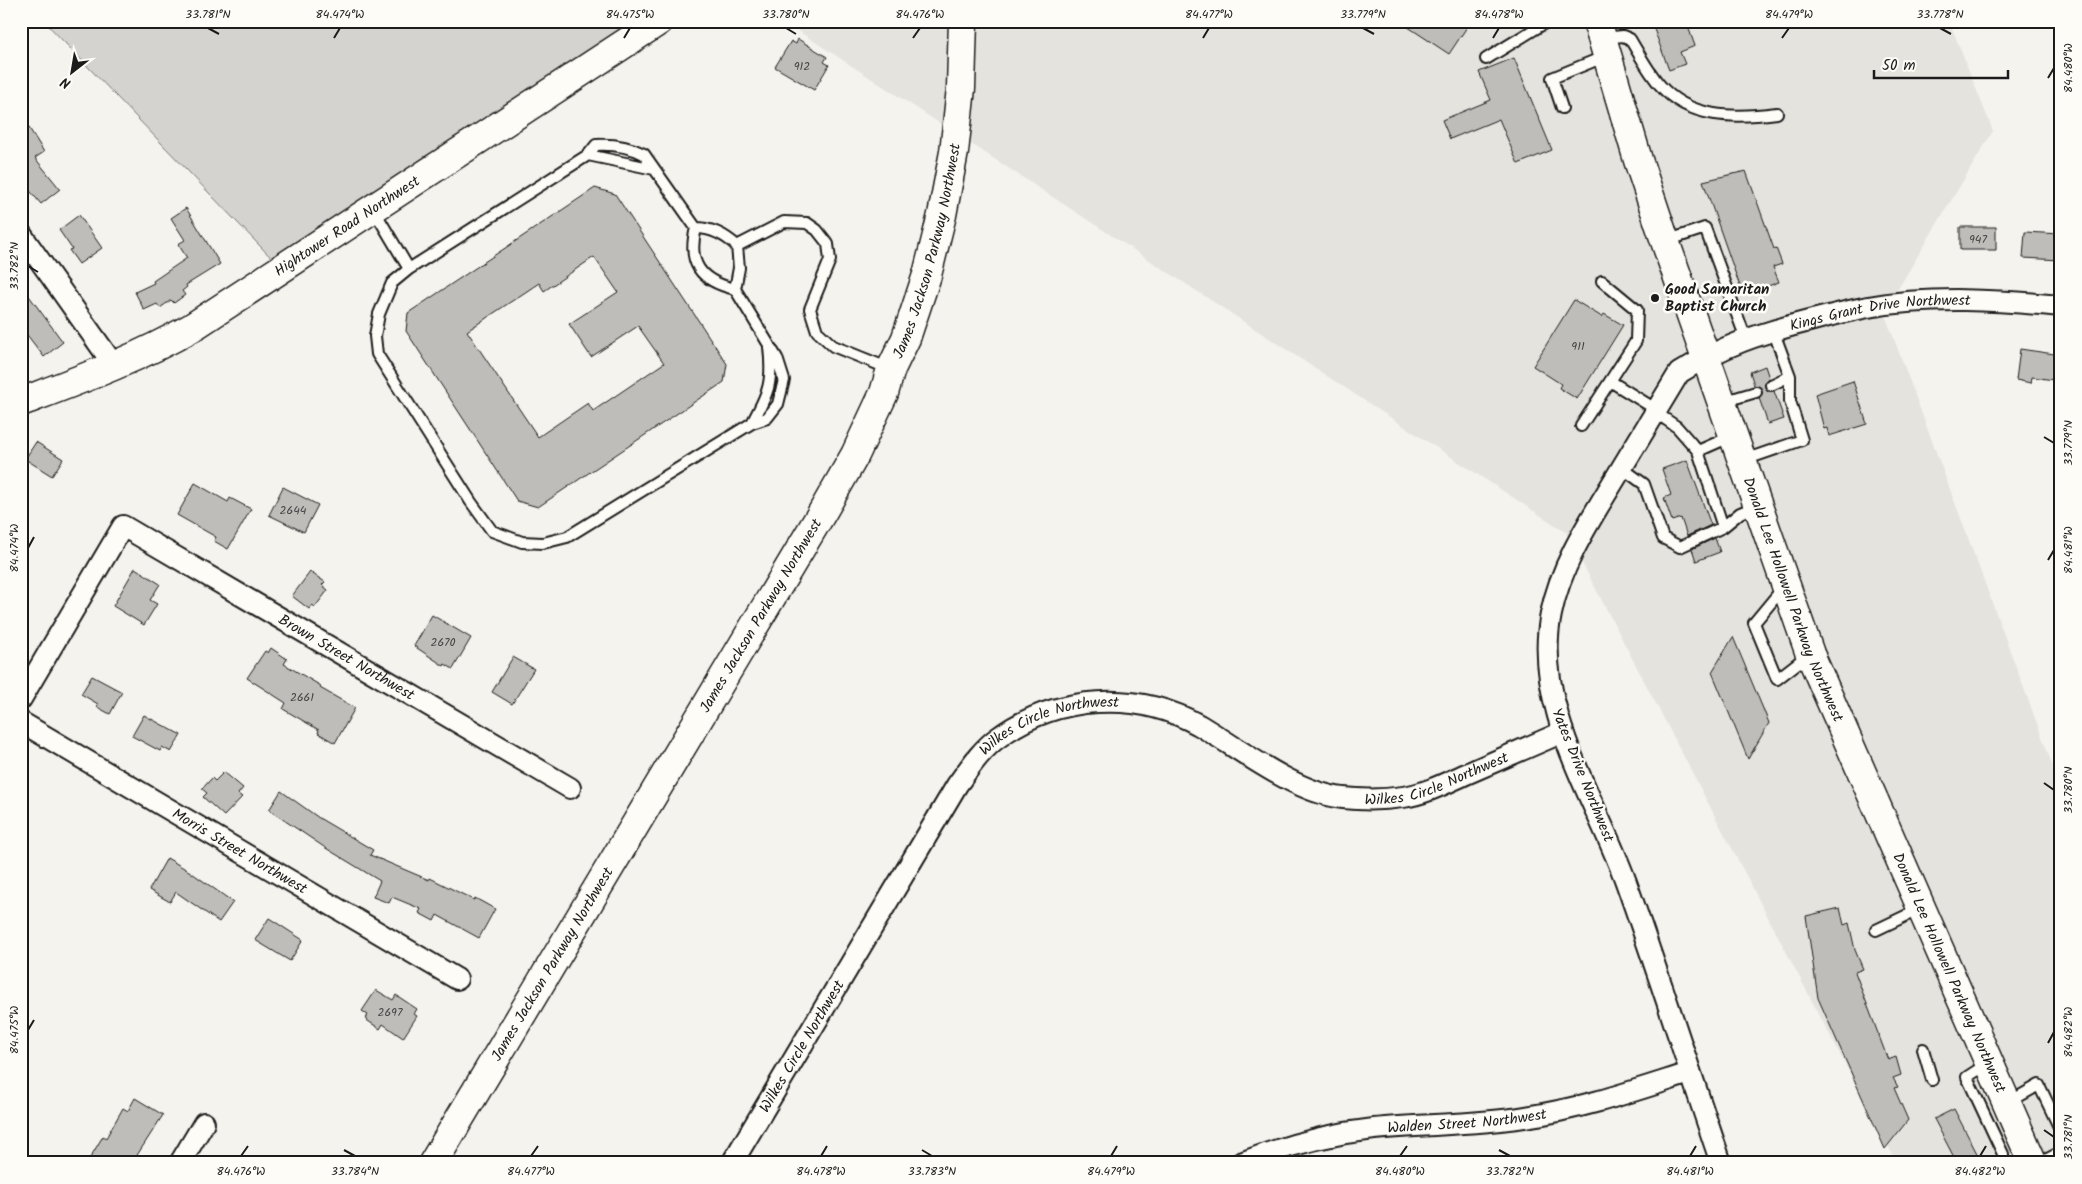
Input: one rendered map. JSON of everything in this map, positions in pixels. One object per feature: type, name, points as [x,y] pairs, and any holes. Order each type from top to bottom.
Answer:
[{"type":"main road","name":"Hightower Road Northwest","points":[[21,402],[112,368],[158,347],[191,328],[659,21]]},
{"type":"main road","name":"James Jackson Parkway Northwest","points":[[433,1163],[823,512],[859,446],[884,393],[891,369],[906,338],[927,276],[944,206],[954,152],[961,88],[963,21]]},
{"type":"main road","name":"Donald Lee Hollowell Parkway Northwest","points":[[1602,39],[1665,241],[1810,654],[2033,1163]]},
{"type":"street","points":[[21,234],[106,354],[112,368]]},
{"type":"street","name":"Kings Grant Drive Northwest","points":[[1706,357],[1746,339],[1773,330],[1869,307],[1930,301],[2018,302],[2061,306]]},
{"type":"street","name":"Yates Drive Northwest","points":[[1706,357],[1680,373],[1567,562],[1550,616],[1548,646],[1549,675],[1554,705],[1563,732],[1623,874],[1721,1163]]},
{"type":"street","name":"Brown Street Northwest","points":[[21,700],[123,526],[570,788]]},
{"type":"street","name":"Wilkes Circle Northwest","points":[[732,1163],[957,784],[976,759],[998,737],[1025,721],[1051,710],[1082,702],[1114,700],[1144,704],[1172,712],[1197,724],[1280,774],[1308,788],[1340,798],[1373,800],[1404,797],[1432,789],[1563,732]]},
{"type":"street","name":"Morris Street Northwest","points":[[21,722],[457,980]]},
{"type":"street","name":"Walden Street Northwest","points":[[1241,1163],[1284,1148],[1342,1134],[1373,1129],[1480,1123],[1567,1110],[1690,1073]]},
{"type":"street","points":[[180,1163],[204,1124]]},
{"type":"lane","points":[[1486,59],[1548,21]]},
{"type":"lane","points":[[1562,108],[1552,78],[1602,39],[1623,36],[1630,39],[1659,84],[1677,102],[1705,113],[1741,117],[1778,114]]},
{"type":"lane","points":[[696,228],[706,228],[728,238],[737,246],[739,268],[735,289],[777,358],[784,380],[778,404],[767,418],[752,422],[567,538],[543,543],[522,542],[492,531],[471,502],[377,354],[375,336],[379,314],[392,283],[409,269],[588,154],[596,146],[613,144],[632,148],[644,154],[696,228],[692,250],[698,268],[714,283],[735,289]]},
{"type":"lane","points":[[588,154],[654,169]]},
{"type":"lane","points":[[373,208],[409,269]]},
{"type":"lane","points":[[737,246],[784,222],[807,223],[817,230],[828,244],[830,260],[810,309],[817,331],[833,346],[891,369]]},
{"type":"lane","points":[[1665,241],[1705,228],[1746,339]]},
{"type":"lane","points":[[1581,426],[1636,341],[1637,310],[1602,282]]},
{"type":"lane","points":[[1741,461],[1802,440],[1790,401],[1790,376],[1773,330]]},
{"type":"lane","points":[[1771,385],[1790,376]]},
{"type":"lane","points":[[1610,381],[1677,427],[1698,451],[1723,528]]},
{"type":"lane","points":[[1721,403],[1756,392]]},
{"type":"lane","points":[[1698,451],[1732,436]]},
{"type":"lane","points":[[1622,468],[1644,484],[1663,538],[1680,546],[1723,528],[1740,513],[1757,506]]},
{"type":"lane","points":[[1785,585],[1754,623],[1777,679],[1810,654]]},
{"type":"lane","points":[[1876,930],[1921,909]]},
{"type":"lane","points":[[1923,1049],[1932,1080]]},
{"type":"lane","points":[[1988,1064],[1968,1077],[2003,1154],[2004,1163]]},
{"type":"lane","points":[[2006,1104],[2039,1085],[2061,1131]]},
{"type":"lane","points":[[2040,1163],[2061,1152]]},
{"type":"shaded area","points":[[44,21],[633,21],[512,102],[283,270]]},
{"type":"shaded area","points":[[783,21],[1949,21],[1993,131],[1884,312],[2061,788],[2061,1163],[1897,1163],[1566,532]]},
{"type":"building","points":[[1399,21],[1471,21],[1449,54]]},
{"type":"building","points":[[1651,21],[1686,21],[1695,46],[1680,52],[1685,64],[1669,70]]},
{"type":"building","points":[[798,39],[827,57],[824,62],[829,65],[814,90],[775,67],[791,41],[796,44]]},
{"type":"building","points":[[1514,58],[1552,150],[1518,164],[1499,119],[1450,139],[1442,120],[1491,100],[1479,72]]},
{"type":"building","points":[[21,115],[44,152],[35,158],[60,189],[41,204],[21,180]]},
{"type":"building","points":[[1746,171],[1774,249],[1776,248],[1782,264],[1773,267],[1779,282],[1743,295],[1703,181]]},
{"type":"building","points":[[595,188],[615,194],[727,364],[724,382],[538,507],[517,501],[406,331],[408,313]],"holes":[[[594,257],[618,292],[569,324],[591,357],[638,326],[664,363],[593,411],[588,403],[538,437],[467,331],[539,283],[544,291]]]},
{"type":"building","points":[[186,208],[220,264],[186,285],[187,287],[182,291],[185,295],[174,303],[171,300],[160,308],[157,304],[144,310],[135,292],[154,283],[153,281],[187,258],[178,244],[185,240],[171,218]]},
{"type":"building","points":[[79,215],[102,248],[79,264],[69,250],[72,249],[59,230]]},
{"type":"building","points":[[1960,227],[1996,227],[1996,250],[1960,250]]},
{"type":"building","points":[[2025,232],[2061,234],[2061,260],[2023,258]]},
{"type":"building","points":[[21,285],[63,342],[44,357],[21,327]]},
{"type":"building","points":[[1574,300],[1602,317],[1604,314],[1623,325],[1577,399],[1559,388],[1561,384],[1533,366]]},
{"type":"building","points":[[2020,349],[2061,355],[2061,381],[2032,377],[2031,383],[2016,380]]},
{"type":"building","points":[[1765,366],[1769,378],[1765,382],[1765,387],[1768,391],[1774,391],[1784,419],[1768,424],[1759,398],[1762,390],[1754,385],[1750,372]]},
{"type":"building","points":[[1853,381],[1867,424],[1829,436],[1827,428],[1824,429],[1815,394]]},
{"type":"building","points":[[36,442],[63,459],[52,476],[25,459]]},
{"type":"building","points":[[1687,460],[1711,525],[1687,536],[1681,518],[1672,521],[1664,498],[1671,495],[1662,469]]},
{"type":"building","points":[[195,483],[228,502],[230,498],[251,509],[228,549],[214,541],[216,537],[177,515]]},
{"type":"building","points":[[283,487],[318,505],[304,532],[269,515]]},
{"type":"building","points":[[1715,538],[1720,552],[1696,561],[1692,549]]},
{"type":"building","points":[[135,568],[160,584],[150,600],[157,604],[144,625],[113,606]]},
{"type":"building","points":[[310,572],[325,582],[322,585],[328,590],[315,607],[312,605],[309,609],[292,596]]},
{"type":"building","points":[[432,615],[471,638],[453,669],[445,664],[444,666],[414,646]]},
{"type":"building","points":[[1733,637],[1769,723],[1748,759],[1712,672]]},
{"type":"building","points":[[271,648],[287,659],[284,664],[355,708],[335,743],[318,733],[319,730],[283,709],[286,703],[247,678],[265,651],[268,653]]},
{"type":"building","points":[[513,657],[534,669],[512,704],[492,692]]},
{"type":"building","points":[[92,676],[122,692],[110,714],[97,707],[98,704],[81,694]]},
{"type":"building","points":[[144,715],[181,735],[171,752],[162,747],[160,751],[132,736]]},
{"type":"building","points":[[224,772],[243,788],[238,794],[242,797],[224,816],[203,797],[207,793],[202,789],[212,778],[215,781]]},
{"type":"building","points":[[281,791],[319,818],[373,850],[370,855],[429,880],[430,878],[495,909],[479,938],[437,915],[434,921],[419,913],[421,909],[392,897],[389,903],[373,897],[380,881],[324,847],[269,810]]},
{"type":"building","points":[[167,858],[233,902],[219,922],[176,892],[170,902],[149,890]]},
{"type":"building","points":[[1840,908],[1844,925],[1849,923],[1855,950],[1863,969],[1855,972],[1888,1060],[1896,1057],[1901,1075],[1893,1078],[1898,1087],[1894,1088],[1908,1120],[1885,1149],[1818,998],[1806,916]]},
{"type":"building","points":[[269,918],[303,940],[290,961],[255,940]]},
{"type":"building","points":[[376,990],[393,1000],[396,995],[417,1009],[414,1014],[417,1016],[403,1038],[383,1024],[380,1029],[365,1019],[368,1015],[362,1011]]},
{"type":"building","points":[[135,1098],[163,1115],[132,1163],[87,1163],[103,1136],[106,1138],[123,1108],[128,1111]]},
{"type":"building","points":[[1954,1109],[1982,1163],[1957,1163],[1934,1119]]},
{"type":"place","name":"Good Samaritan Baptist Church","points":[[1655,298]]}]
